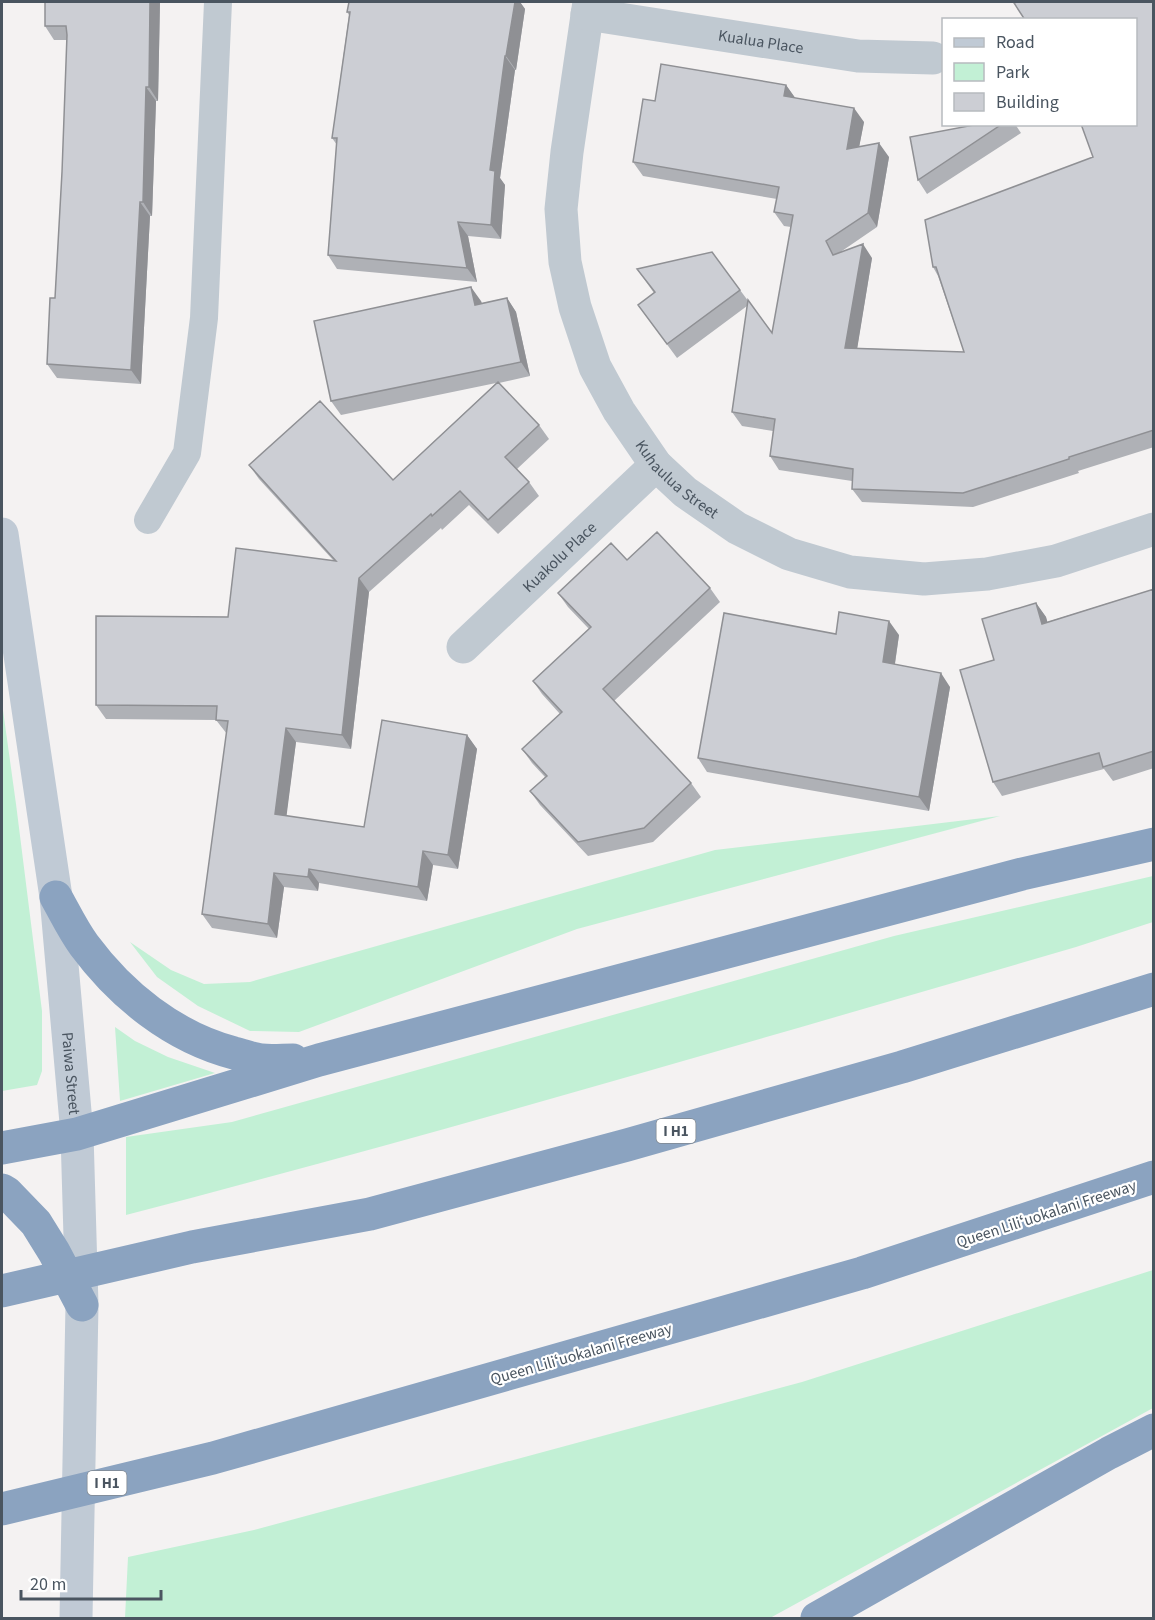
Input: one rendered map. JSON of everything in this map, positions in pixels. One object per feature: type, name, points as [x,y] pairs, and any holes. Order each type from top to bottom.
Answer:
[{"type":"highway","points":[[2,1148],[76,1134],[319,1060],[1010,877],[1154,844]]},
{"type":"highway","points":[[56,897],[82,943],[107,973],[142,1006],[164,1022],[220,1049],[259,1060],[319,1060]]},
{"type":"highway","name":"I H1","points":[[2,1291],[192,1247],[370,1214],[627,1145],[902,1067],[1154,989]]},
{"type":"highway","name":"Queen Liliʻuokalani Freeway","points":[[2,1509],[213,1458],[862,1273],[1154,1177]]},
{"type":"highway","points":[[2,1190],[36,1223],[82,1305]]},
{"type":"highway","points":[[817,1618],[1099,1458],[1154,1430]]},
{"type":"main road","name":"Paiwa Street","points":[[2,534],[56,897],[76,1134],[82,1305],[76,1618]]},
{"type":"street","name":"Kualua Place","points":[[588,8],[858,56],[933,58]]},
{"type":"street","name":"Kuhaulua Street","points":[[588,8],[561,209],[565,262],[575,307],[595,367],[619,411],[656,465],[685,492],[737,528],[789,554],[850,572],[924,579],[987,574],[1056,561],[1154,529]]},
{"type":"street","name":"Kuakolu Place","points":[[463,647],[656,465]]},
{"type":"lane","points":[[148,520],[188,453],[204,318],[218,2]]},
{"type":"green space","points":[[2,703],[42,1011],[42,1071],[37,1085],[2,1091]]},
{"type":"green space","points":[[1000,816],[577,929],[299,1032],[250,1031],[198,1006],[157,977],[130,942],[171,970],[204,984],[250,982],[715,850]]},
{"type":"green space","points":[[1153,876],[1153,922],[1076,947],[602,1084],[126,1215],[126,1137],[232,1122],[894,936]]},
{"type":"green space","points":[[115,1027],[135,1041],[168,1057],[215,1073],[120,1101]]},
{"type":"green space","points":[[1153,1270],[1153,1408],[770,1618],[125,1618],[128,1557],[254,1530],[802,1382]]},
{"type":"building","points":[[45,2],[150,2],[149,87],[146,87],[143,202],[140,202],[131,370],[47,364],[50,298],[55,298],[67,35],[66,26],[45,26]]},
{"type":"building","points":[[349,2],[515,2],[505,56],[490,170],[495,171],[491,225],[458,222],[467,268],[328,255],[337,138],[332,138],[350,12],[347,12]]},
{"type":"building","points":[[1154,2],[1154,430],[963,493],[852,489],[853,469],[770,456],[775,419],[732,412],[748,300],[772,333],[793,215],[774,212],[779,187],[633,162],[643,99],[655,101],[661,64],[786,85],[784,96],[854,108],[847,149],[879,143],[868,213],[826,241],[833,255],[863,244],[845,348],[964,352],[936,267],[933,267],[925,220],[1093,157],[1082,126],[1137,126],[1137,18],[1024,18],[1014,3]]},
{"type":"building","points":[[968,126],[999,126],[918,180],[910,137]]},
{"type":"building","points":[[712,252],[740,290],[667,344],[638,305],[655,292],[637,269]]},
{"type":"building","points":[[471,287],[475,305],[507,298],[521,362],[331,401],[314,321]]},
{"type":"building","points":[[498,382],[539,425],[505,457],[529,482],[488,520],[460,491],[359,578],[342,735],[286,728],[275,814],[364,827],[382,720],[467,735],[448,855],[423,851],[418,887],[309,869],[308,877],[274,873],[268,924],[202,914],[228,721],[216,720],[217,706],[96,705],[96,616],[228,617],[236,548],[336,561],[249,465],[320,401],[393,480]]},
{"type":"building","points":[[657,532],[710,588],[603,689],[691,783],[644,828],[578,842],[530,791],[547,776],[522,749],[562,712],[533,681],[591,627],[558,593],[611,543],[627,560]]},
{"type":"building","points":[[1154,589],[1154,751],[1103,767],[1099,753],[993,782],[960,670],[994,660],[982,619],[1036,603],[1042,624]]},
{"type":"building","points":[[839,612],[889,621],[883,662],[941,673],[919,797],[698,758],[724,613],[836,634]]}]
